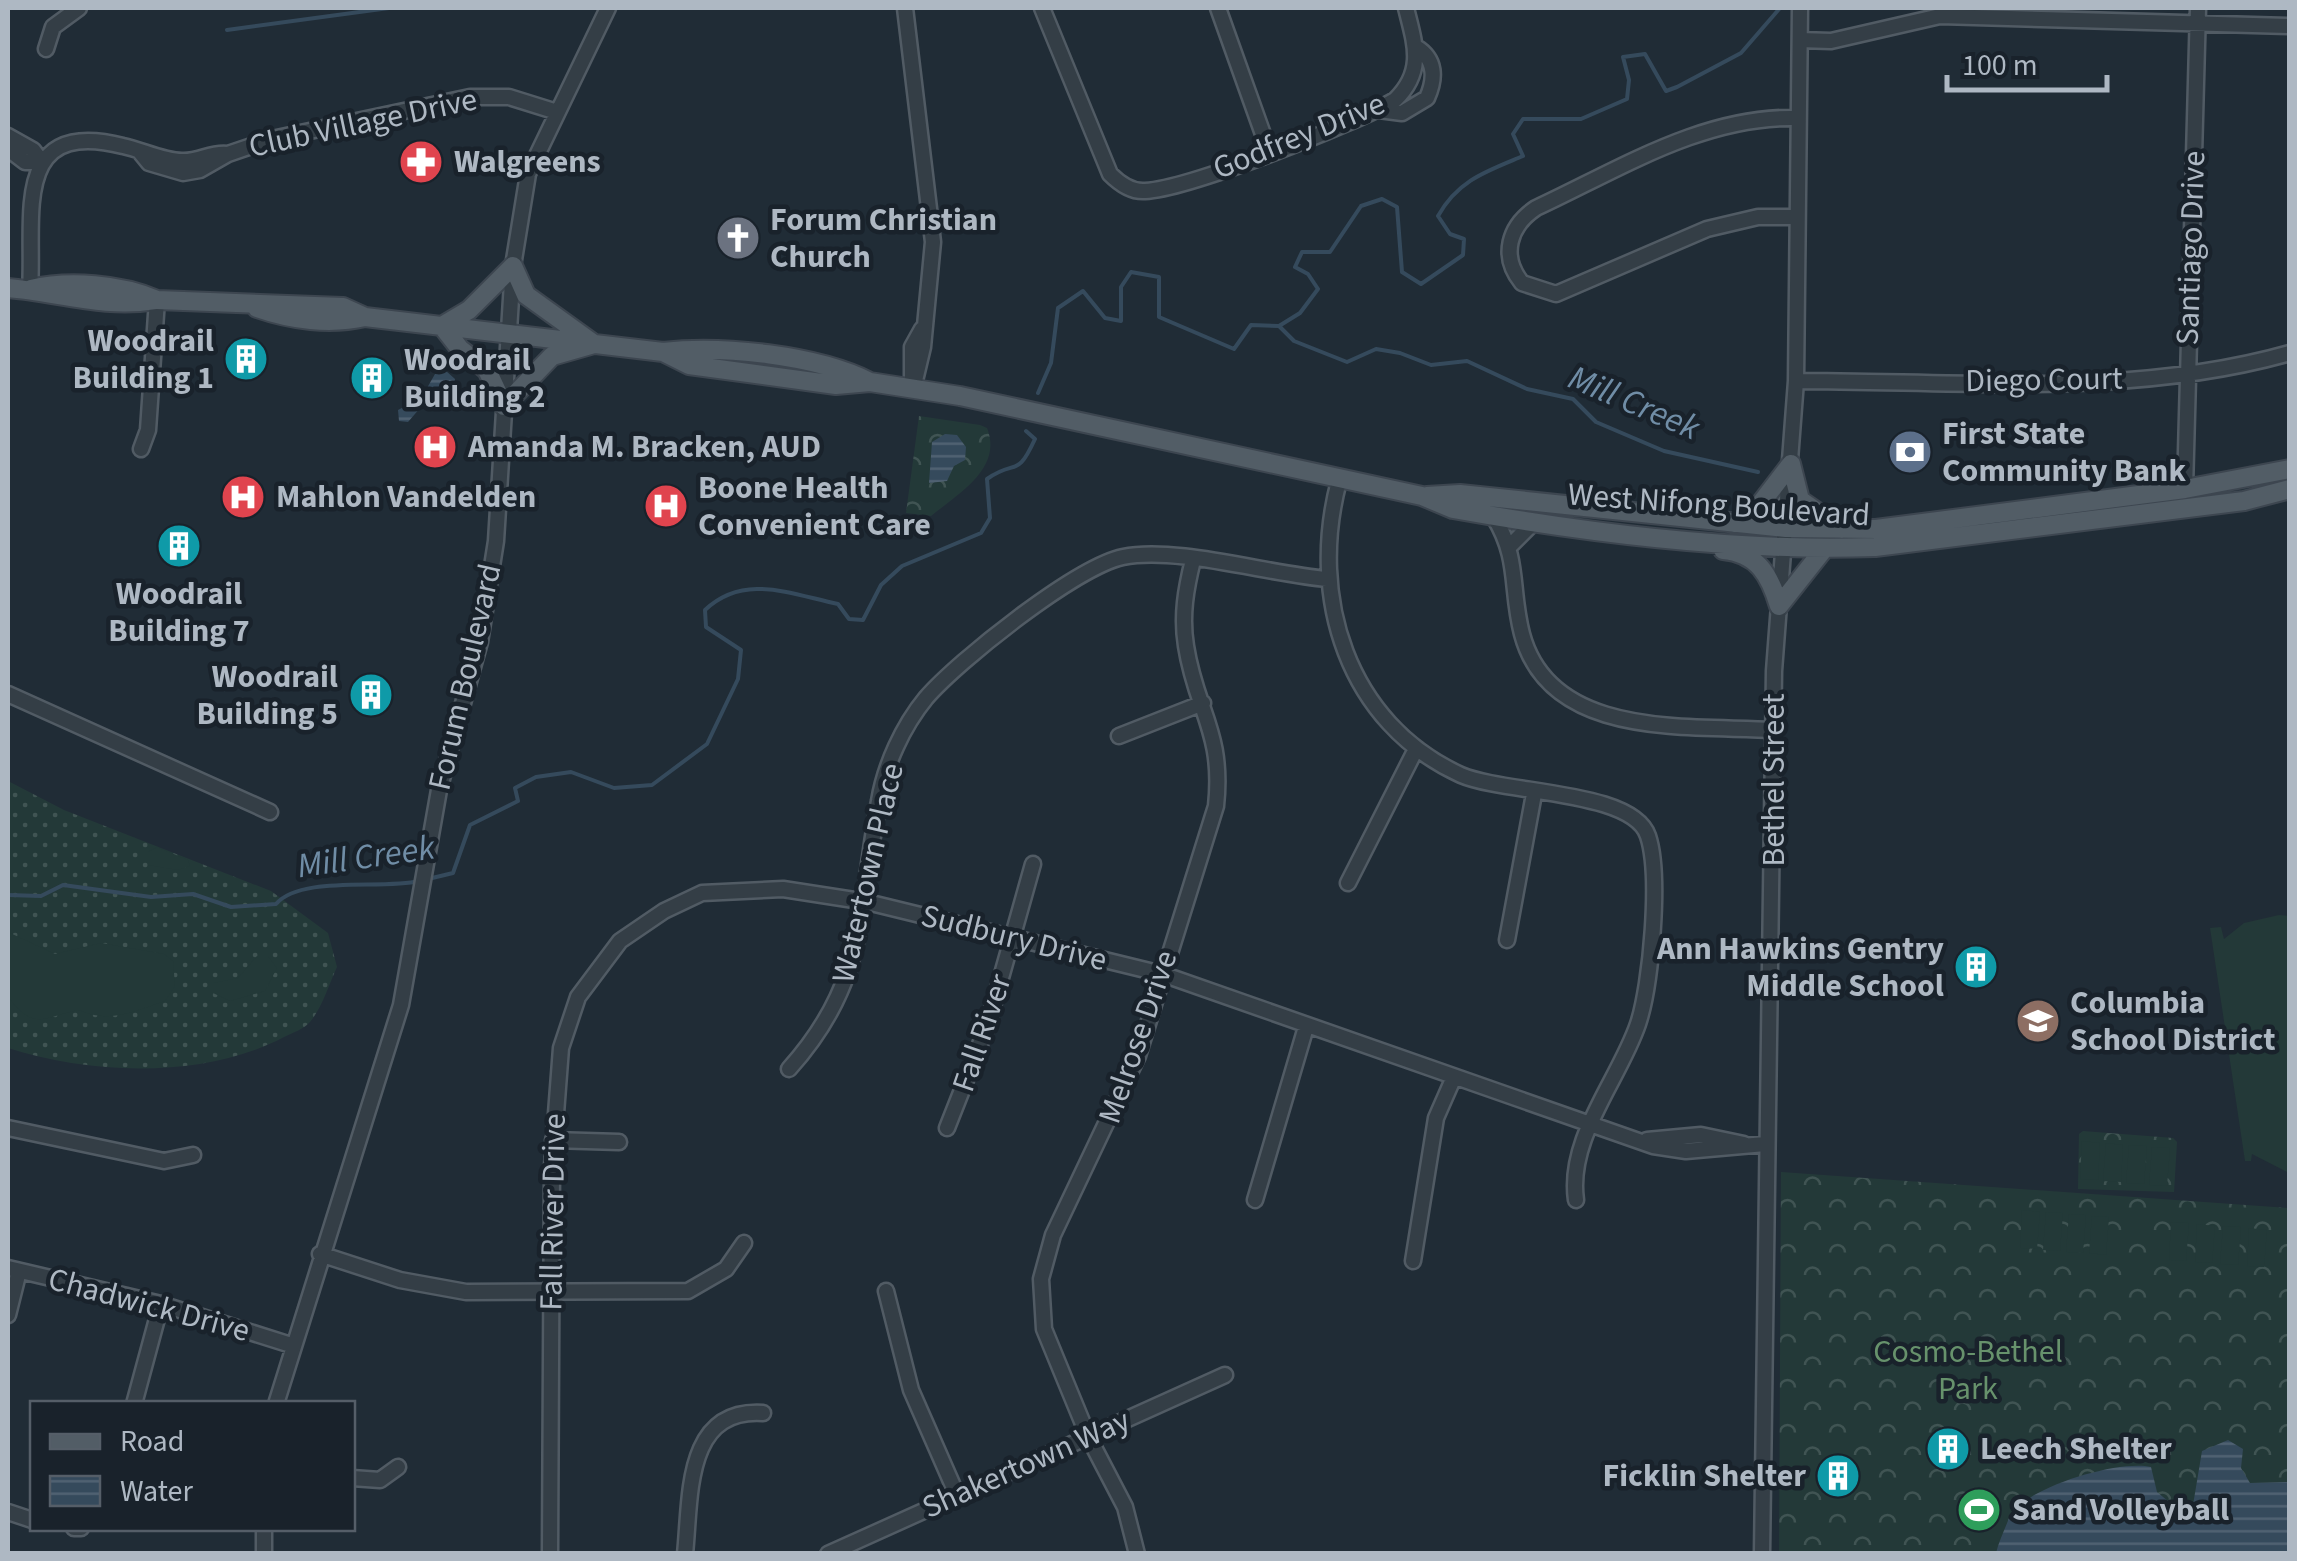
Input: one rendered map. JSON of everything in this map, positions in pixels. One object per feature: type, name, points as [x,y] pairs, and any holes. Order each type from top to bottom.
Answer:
[{"type":"main road","points":[[513,266],[526,295],[594,344],[552,356],[504,406],[487,370],[460,349],[442,326],[468,310],[513,266]]},
{"type":"main road","name":"West Nifong Boulevard","points":[[8,288],[30,290],[52,284],[138,291],[158,300],[343,307],[364,317],[663,352],[693,348],[810,363],[844,369],[870,382]]},
{"type":"main road","name":"West Nifong Boulevard","points":[[663,352],[689,366],[836,386],[870,382],[913,389],[1339,482],[1422,496],[1460,494],[1734,523],[1824,549],[1920,543],[2193,508],[2202,496],[2272,484],[2287,477]]},
{"type":"main road","points":[[747,374],[768,367],[804,370],[810,363]]},
{"type":"main road","points":[[1734,523],[1758,507],[1791,464]]},
{"type":"main road","points":[[1791,464],[1800,500],[1842,529]]},
{"type":"main road","points":[[2076,523],[2096,510],[2177,498],[2185,489],[2287,477]]},
{"type":"main road","name":"West Nifong Boulevard","points":[[1422,496],[1453,509],[1535,522],[1656,535],[1786,537],[2185,489]]},
{"type":"main road","points":[[1656,535],[1669,545],[1736,551],[1755,560],[1770,576],[1779,606]]},
{"type":"main road","points":[[1779,606],[1824,549]]},
{"type":"street","points":[[46,50],[53,28],[79,8]]},
{"type":"street","name":"Forum Boulevard","points":[[277,1401],[290,1345],[401,1004],[438,790],[480,642],[492,576],[513,266],[528,174],[608,8]]},
{"type":"street","points":[[905,8],[933,242],[922,328],[912,347],[913,389]]},
{"type":"street","name":"Godfrey Drive","points":[[1042,8],[1110,174],[1128,187],[1146,191],[1378,110],[1395,100],[1413,78],[1416,47]]},
{"type":"street","points":[[1218,8],[1268,151]]},
{"type":"street","points":[[1378,110],[1402,113],[1427,98],[1433,69],[1426,53],[1416,47],[1406,8]]},
{"type":"street","name":"Bethel Street","points":[[1762,1554],[1774,730],[1796,381],[1800,8]]},
{"type":"street","points":[[1800,40],[1831,41],[1940,16],[2198,15],[2290,26]]},
{"type":"street","name":"Santiago Drive","points":[[2185,489],[2198,15]]},
{"type":"street","name":"Club Village Drive","points":[[42,162],[57,148],[75,142],[121,145],[140,152],[149,163],[183,173],[200,170],[228,154],[272,139],[470,97],[508,96],[556,112]]},
{"type":"street","points":[[1797,216],[1758,217],[1707,229],[1556,294],[1530,288],[1512,270],[1509,259],[1514,227],[1536,208],[1715,126],[1749,119],[1798,118]]},
{"type":"street","points":[[8,136],[34,150],[42,162]]},
{"type":"street","points":[[8,149],[25,162],[42,162]]},
{"type":"street","points":[[30,290],[32,186],[42,162]]},
{"type":"street","points":[[141,449],[148,430],[158,300]]},
{"type":"street","name":"Diego Court","points":[[1796,381],[2095,382],[2187,376],[2290,353]]},
{"type":"street","points":[[1339,482],[1326,579],[1342,651],[1372,705],[1416,749],[1463,776],[1629,811],[1641,820],[1648,836],[1654,871],[1638,1024],[1576,1166],[1576,1200]]},
{"type":"street","points":[[1494,517],[1511,546],[1523,637],[1544,677],[1562,696],[1586,710],[1616,718],[1774,730]]},
{"type":"street","points":[[1511,546],[1535,522]]},
{"type":"street","name":"Watertown Place","points":[[789,1068],[820,1035],[839,998],[867,902],[880,795],[889,763],[925,699],[1088,569],[1123,558],[1156,554],[1326,579]]},
{"type":"street","name":"Melrose Drive","points":[[1137,1554],[1125,1507],[1088,1436],[1044,1329],[1041,1279],[1052,1235],[1138,1056],[1216,806],[1220,768],[1186,646],[1184,596],[1193,560]]},
{"type":"street","points":[[8,694],[270,812]]},
{"type":"street","points":[[1118,736],[1203,703]]},
{"type":"street","points":[[1348,883],[1416,749]]},
{"type":"street","points":[[1507,940],[1534,794]]},
{"type":"street","name":"Fall River","points":[[947,1128],[988,1024],[1033,864]]},
{"type":"street","name":"Sudbury Drive","points":[[664,911],[702,893],[744,888],[867,902],[1162,974],[1306,1028],[1641,1141],[1686,1151],[1765,1144]]},
{"type":"street","name":"Fall River Drive","points":[[550,1554],[553,1140],[560,1048],[578,997],[620,941],[664,911]]},
{"type":"street","points":[[1254,1200],[1306,1028]]},
{"type":"street","points":[[1413,1262],[1436,1118],[1454,1077]]},
{"type":"street","points":[[8,1128],[164,1162],[193,1155]]},
{"type":"street","points":[[553,1140],[619,1142]]},
{"type":"street","points":[[320,1254],[431,1287],[466,1292],[688,1291],[726,1268],[744,1243]]},
{"type":"street","points":[[8,1315],[13,1270]]},
{"type":"street","name":"Chadwick Drive","points":[[13,1270],[161,1304],[290,1345]]},
{"type":"street","points":[[886,1291],[911,1390],[957,1495]]},
{"type":"street","points":[[135,1401],[161,1304]]},
{"type":"street","name":"Shakertown Way","points":[[828,1554],[1225,1375]]},
{"type":"street","points":[[684,1554],[695,1460],[710,1430],[738,1412],[763,1413]]},
{"type":"street","points":[[355,1478],[380,1480],[398,1467]]},
{"type":"green space","points":[[919,416],[980,425],[987,428],[990,442],[989,455],[976,478],[931,516],[906,513]]},
{"type":"green space","points":[[8,781],[64,810],[271,891],[328,933],[337,967],[310,1022],[253,1051],[184,1066],[75,1064],[8,1048]]},
{"type":"green space","points":[[157,847],[188,860],[190,866],[178,870],[148,865],[148,852]]},
{"type":"green space","points":[[2290,916],[2289,1173],[2252,1154],[2251,1161],[2245,1161],[2210,928],[2221,927],[2224,939],[2244,923]]},
{"type":"green space","points":[[8,932],[55,954],[101,943],[164,954],[173,961],[175,986],[165,1001],[122,1014],[101,1016],[79,1010],[34,1019],[8,997]]},
{"type":"green space","points":[[257,956],[268,956],[277,968],[265,991],[230,1001],[213,993],[213,983],[238,978]]},
{"type":"green space","points":[[2083,1131],[2173,1138],[2177,1142],[2174,1192],[2078,1189],[2079,1134]]},
{"type":"green space","points":[[2082,1141],[2100,1143],[2098,1180],[2080,1179]]},
{"type":"green space","points":[[2106,1143],[2123,1145],[2121,1182],[2103,1181]]},
{"type":"green space","points":[[2129,1145],[2147,1146],[2144,1184],[2126,1183]]},
{"type":"green space","points":[[2152,1147],[2170,1148],[2167,1186],[2149,1185]]},
{"type":"green space","name":"Cosmo-Bethel Park","points":[[1781,1172],[2289,1208],[2289,1553],[1779,1554]]},
{"type":"green space","points":[[2022,1210],[2040,1212],[2037,1249],[2020,1248]]},
{"type":"green space","points":[[2046,1212],[2063,1213],[2060,1251],[2043,1250]]},
{"type":"green space","points":[[2069,1214],[2086,1215],[2083,1253],[2066,1252]]},
{"type":"green space","points":[[2092,1216],[2109,1217],[2106,1255],[2089,1253]]},
{"type":"green space","points":[[2171,1222],[2189,1223],[2186,1261],[2169,1260]]},
{"type":"green space","points":[[2197,1224],[2215,1226],[2212,1263],[2195,1262]]},
{"type":"green space","points":[[2223,1226],[2241,1227],[2238,1265],[2220,1264]]},
{"type":"green space","points":[[2249,1228],[2267,1230],[2264,1267],[2247,1266]]},
{"type":"green space","name":"Sand Volleyball","points":[[1976,1485],[1998,1496],[1982,1534],[1960,1523]]},
{"type":"water","points":[[446,371],[455,379],[453,390],[437,394],[436,401],[428,401],[427,407],[421,407],[408,422],[399,421],[398,410],[415,401],[416,395],[423,395],[435,374]]},
{"type":"water","points":[[945,434],[957,435],[966,447],[965,460],[954,466],[947,481],[929,483],[932,442]]},
{"type":"water","points":[[2228,1440],[2243,1449],[2241,1468],[2250,1483],[2289,1482],[2289,1553],[1996,1553],[2009,1518],[2018,1507],[2051,1487],[2095,1472],[2117,1467],[2151,1467],[2157,1492],[2180,1511],[2193,1505],[2202,1451]]},
{"type":"waterway","points":[[227,30],[389,8]]},
{"type":"waterway","points":[[1279,326],[1300,313],[1318,289],[1308,274],[1295,267],[1302,252],[1330,252],[1361,206],[1382,199],[1397,207],[1402,272],[1421,284],[1463,255],[1464,239],[1450,234],[1438,216],[1464,185],[1523,156],[1513,134],[1523,119],[1581,119],[1627,99],[1629,80],[1623,57],[1645,54],[1666,91],[1677,87],[1741,53],[1780,8]]},
{"type":"waterway","name":"Mill Creek","points":[[1038,393],[1051,363],[1058,308],[1083,291],[1105,318],[1121,321],[1121,287],[1131,272],[1159,277],[1159,317],[1234,349],[1251,325],[1279,326],[1294,341],[1347,362],[1376,349],[1431,365],[1467,361],[1527,389],[1573,399],[1596,422],[1664,451],[1758,472]]},
{"type":"waterway","name":"Mill Creek","points":[[428,879],[453,873],[470,825],[518,801],[515,788],[536,777],[571,772],[614,788],[652,785],[707,744],[738,679],[741,650],[706,627],[705,610],[735,592],[768,589],[838,604],[849,619],[863,620],[881,585],[902,566],[981,533],[990,518],[987,479],[1024,460],[1035,439],[1026,431]]},
{"type":"waterway","name":"Mill Creek","points":[[8,895],[41,896],[63,885],[151,897],[193,894],[231,907],[276,904],[288,895],[322,886],[419,881]]},
{"type":"place","name":"Walgreens","points":[[421,162]]},
{"type":"place","name":"Forum Christian Church","points":[[738,238]]},
{"type":"place","name":"Woodrail Building 1","points":[[246,359]]},
{"type":"place","name":"Woodrail Building 2","points":[[372,378]]},
{"type":"place","name":"Amanda M. Bracken, AUD","points":[[435,447]]},
{"type":"place","name":"First State Community Bank","points":[[1910,452]]},
{"type":"place","name":"Mahlon Vandelden","points":[[243,497]]},
{"type":"place","name":"Boone Health Convenient Care","points":[[666,506]]},
{"type":"place","name":"Woodrail Building 7","points":[[179,546]]},
{"type":"place","name":"Woodrail Building 5","points":[[371,695]]},
{"type":"place","name":"Ann Hawkins Gentry Middle School","points":[[1976,967]]},
{"type":"place","name":"Columbia School District","points":[[2038,1021]]},
{"type":"place","name":"Leech Shelter","points":[[1948,1449]]},
{"type":"place","name":"Ficklin Shelter","points":[[1838,1476]]},
{"type":"place","name":"Sand Volleyball","points":[[1979,1510]]}]
